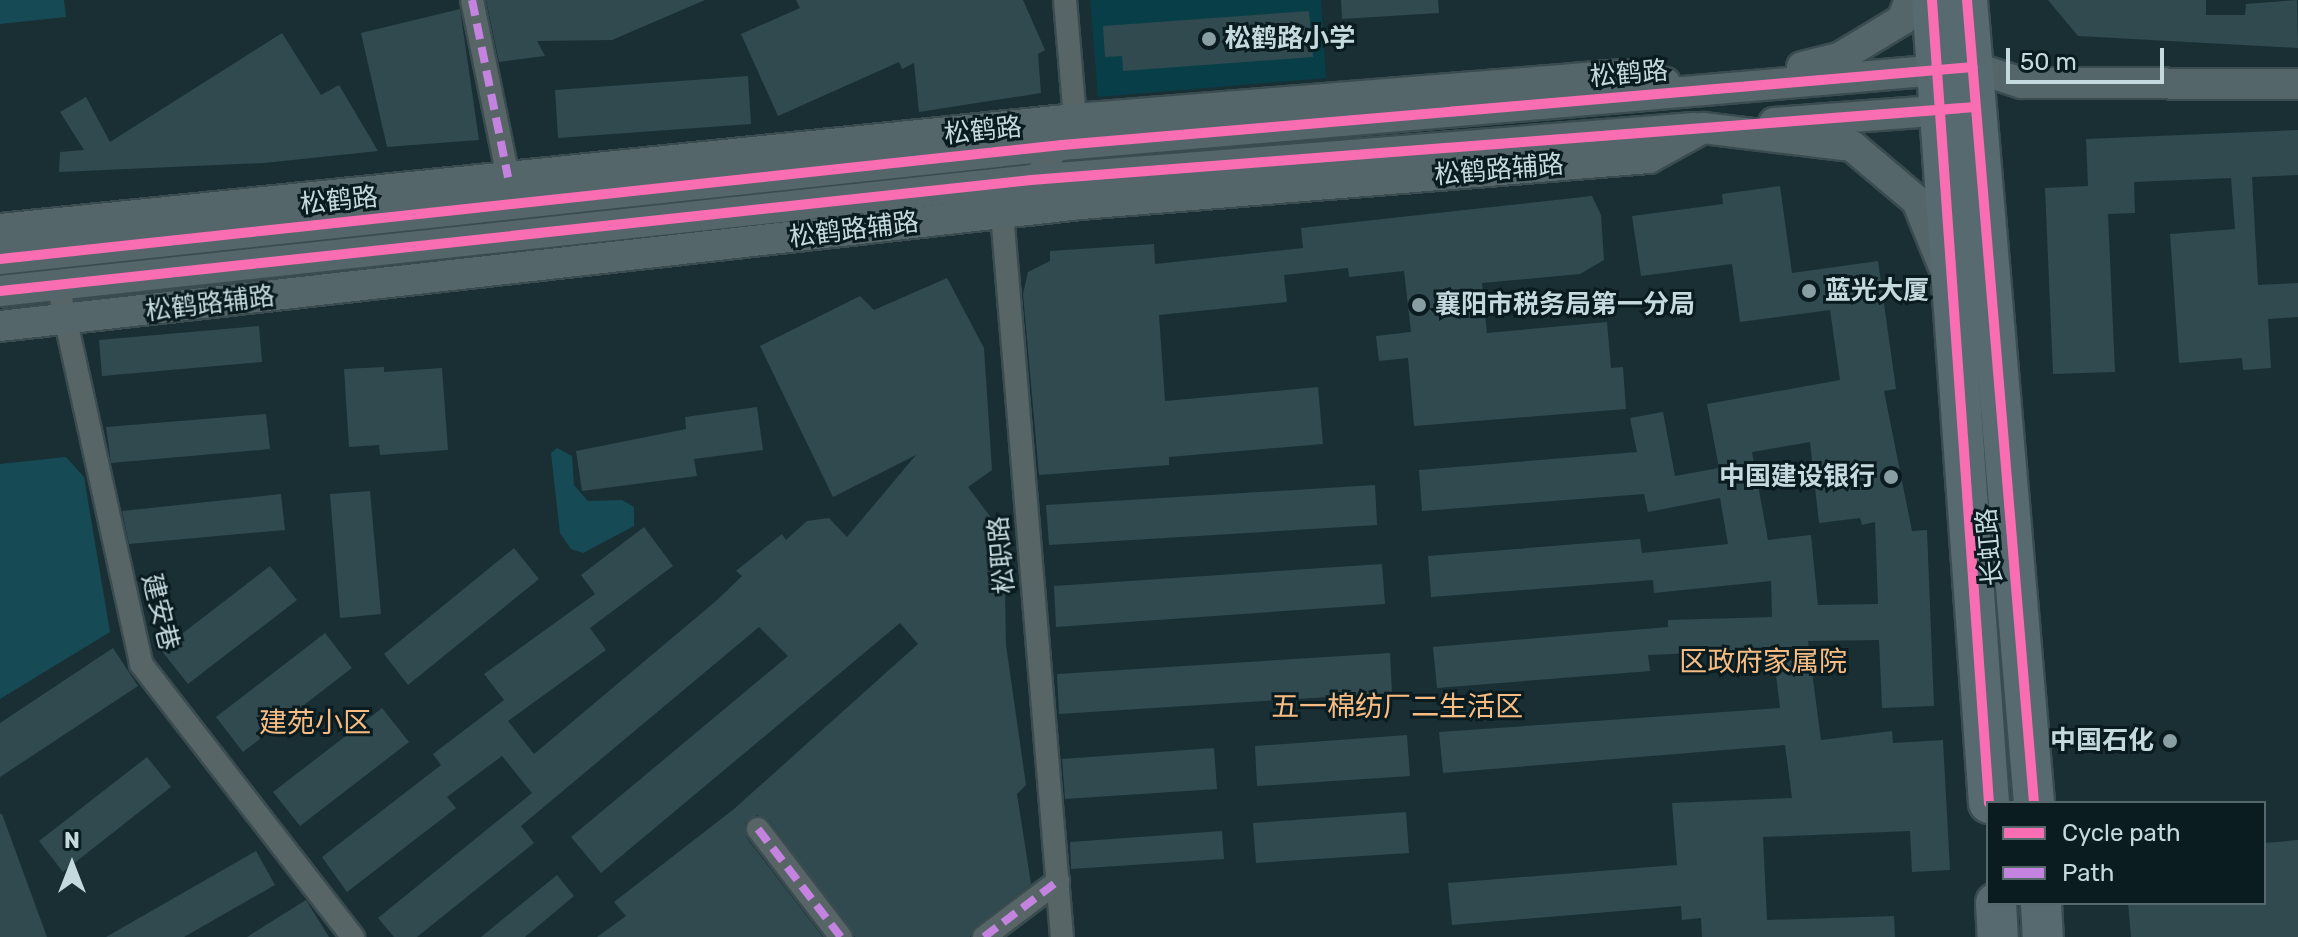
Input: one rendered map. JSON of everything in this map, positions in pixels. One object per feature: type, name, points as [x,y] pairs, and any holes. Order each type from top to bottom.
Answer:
[{"type":"highway","name":"长虹路","points":[[1932,0],[1956,69]]},
{"type":"highway","name":"长虹路","points":[[1967,0],[1956,69],[1958,109],[2034,801]]},
{"type":"highway","name":"长虹路","points":[[1958,109],[1951,283],[1989,801]]},
{"type":"highway","points":[[1996,905],[1998,937]]},
{"type":"highway","points":[[2041,905],[2043,937]]},
{"type":"main road","points":[[1703,90],[1839,58],[1902,20],[1910,0]]},
{"type":"main road","name":"松鹤路","points":[[0,259],[130,230],[1068,132],[1313,112],[1703,90],[1956,69]]},
{"type":"main road","points":[[1956,69],[2022,83],[2298,84]]},
{"type":"main road","points":[[1958,109],[2022,83]]},
{"type":"main road","name":"松鹤路","points":[[0,291],[1031,180],[1958,109]]},
{"type":"main road","points":[[1703,128],[1852,146],[1917,201],[1951,283]]},
{"type":"main road","name":"松鹤路辅路","points":[[0,326],[1002,213],[1649,158],[1703,128]]},
{"type":"main road","points":[[660,220],[666,251]]},
{"type":"main road","points":[[0,229],[130,230]]},
{"type":"main road","points":[[511,237],[514,269]]},
{"type":"street","points":[[472,0],[510,191]]},
{"type":"street","points":[[1002,213],[1068,132],[1065,0]]},
{"type":"street","name":"松职路","points":[[1002,213],[1062,937]]},
{"type":"street","name":"建安巷","points":[[58,285],[141,664],[353,937]]},
{"type":"street","points":[[758,829],[841,937]]},
{"type":"street","points":[[984,937],[1058,881]]},
{"type":"shaded area","points":[[0,0],[64,0],[66,17],[0,24]]},
{"type":"shaded area","name":"松鹤路小学","points":[[1090,0],[1321,0],[1326,78],[1098,97]]},
{"type":"shaded area","points":[[557,448],[572,456],[574,485],[588,501],[622,500],[634,507],[634,526],[583,553],[571,549],[560,533],[551,453]]},
{"type":"shaded area","points":[[66,457],[84,477],[110,632],[0,699],[0,464]]},
{"type":"building","points":[[486,0],[705,0],[612,40],[537,41],[545,56],[499,62]]},
{"type":"building","points":[[796,0],[1023,0],[1045,50],[1038,54],[1041,93],[919,112],[914,63],[902,69],[899,62],[778,116],[741,34],[800,8]]},
{"type":"building","points":[[1341,0],[1438,0],[1439,13],[1342,19]]},
{"type":"building","points":[[2048,0],[2206,0],[2206,15],[2245,15],[2246,4],[2297,0],[2298,48],[2078,36]]},
{"type":"building","points":[[460,9],[479,140],[387,147],[361,33]]},
{"type":"building","points":[[1309,11],[1313,57],[1123,71],[1122,56],[1105,57],[1103,26]]},
{"type":"building","points":[[282,33],[321,95],[339,85],[378,151],[264,163],[59,172],[60,152],[84,150],[60,112],[86,97],[110,142]]},
{"type":"building","points":[[748,76],[751,124],[558,138],[555,90]]},
{"type":"building","points":[[2298,130],[2298,175],[2252,177],[2258,285],[2298,283],[2298,317],[2268,319],[2271,368],[2243,370],[2242,358],[2179,363],[2170,234],[2235,229],[2231,178],[2134,182],[2135,213],[2108,214],[2115,372],[2053,374],[2045,188],[2088,186],[2086,139]]},
{"type":"building","points":[[1780,186],[1792,273],[1878,261],[1896,389],[1884,391],[1912,531],[1927,530],[1934,706],[1882,708],[1879,640],[1808,641],[1821,740],[1892,731],[1893,743],[1943,740],[1950,870],[1912,872],[1910,831],[1763,837],[1767,920],[1894,916],[1895,937],[1702,937],[1701,918],[1682,920],[1681,906],[1452,925],[1448,883],[1677,865],[1672,803],[1792,798],[1785,745],[1443,773],[1439,732],[1780,708],[1773,650],[1648,655],[1650,671],[1437,688],[1433,647],[1668,627],[1668,620],[1772,617],[1771,581],[1654,593],[1653,580],[1431,597],[1428,556],[1640,539],[1642,553],[1728,544],[1720,498],[1648,512],[1644,494],[1422,511],[1419,470],[1637,452],[1630,418],[1663,412],[1675,476],[1719,468],[1707,404],[1840,380],[1830,310],[1740,322],[1732,264],[1641,276],[1632,216],[1723,204],[1722,194]],"holes":[[[1810,442],[1819,523],[1860,518],[1862,525],[1875,522],[1878,604],[1818,605],[1811,535],[1768,540],[1752,452]]]},
{"type":"building","points":[[1592,196],[1601,215],[1604,260],[1580,274],[1482,283],[1487,333],[1607,322],[1611,368],[1623,367],[1626,409],[1414,426],[1408,358],[1379,361],[1376,336],[1411,332],[1404,271],[1349,277],[1348,268],[1284,275],[1287,302],[1159,315],[1165,401],[1318,387],[1323,444],[1169,457],[1169,465],[1039,475],[1023,294],[1028,272],[1050,261],[1050,251],[1154,244],[1155,264],[1303,248],[1301,228]]},
{"type":"building","points":[[947,278],[984,348],[992,470],[968,487],[1004,535],[1006,645],[1026,785],[1017,794],[1031,884],[976,926],[970,937],[855,937],[769,820],[757,815],[745,823],[746,837],[823,937],[597,937],[626,916],[614,902],[734,809],[918,644],[900,623],[601,873],[571,837],[788,656],[759,627],[521,826],[534,843],[417,937],[394,937],[378,918],[532,793],[502,756],[447,797],[456,808],[347,892],[322,857],[441,765],[433,754],[504,700],[484,674],[595,594],[581,575],[644,527],[673,566],[590,628],[606,650],[508,721],[534,754],[716,601],[742,576],[736,571],[782,534],[786,540],[807,521],[829,518],[847,537],[916,455],[833,497],[760,346],[860,296],[874,310]]},
{"type":"building","points":[[259,326],[262,362],[102,376],[99,340]]},
{"type":"building","points":[[384,367],[384,372],[442,368],[448,450],[380,455],[379,445],[349,447],[344,369]]},
{"type":"building","points":[[757,407],[763,450],[694,459],[697,476],[582,491],[576,451],[686,429],[685,417]]},
{"type":"building","points":[[266,414],[270,449],[111,463],[106,427]]},
{"type":"building","points":[[1375,485],[1377,525],[1049,545],[1046,505]]},
{"type":"building","points":[[370,491],[381,614],[340,618],[330,494]]},
{"type":"building","points":[[281,494],[285,530],[129,544],[122,511]]},
{"type":"building","points":[[514,548],[539,579],[408,685],[384,654]]},
{"type":"building","points":[[1382,564],[1385,604],[1056,627],[1054,586]]},
{"type":"building","points":[[270,566],[297,600],[188,684],[161,650]]},
{"type":"building","points":[[325,633],[352,668],[243,752],[216,717]]},
{"type":"building","points":[[113,648],[138,686],[0,777],[0,723]]},
{"type":"building","points":[[1390,653],[1392,693],[1059,714],[1057,674]]},
{"type":"building","points":[[382,708],[409,742],[300,826],[273,792]]},
{"type":"building","points":[[1407,735],[1410,776],[1257,786],[1255,746]]},
{"type":"building","points":[[1214,748],[1217,789],[1065,799],[1062,759]]},
{"type":"building","points":[[147,757],[171,787],[63,872],[39,841]]},
{"type":"building","points":[[1406,812],[1409,853],[1256,863],[1253,823]]},
{"type":"building","points":[[2,814],[47,937],[0,937]]},
{"type":"building","points":[[1222,831],[1224,859],[1071,869],[1070,842]]},
{"type":"building","points":[[2298,840],[2298,937],[2131,937],[2128,905],[2266,905],[2266,843]]},
{"type":"building","points":[[256,851],[275,885],[184,937],[106,937]]},
{"type":"building","points":[[557,875],[574,896],[525,937],[481,937]]},
{"type":"building","points":[[306,900],[329,937],[247,937],[282,915]]},
{"type":"marked path","points":[[472,0],[508,177]]},
{"type":"marked path","points":[[758,829],[841,937]]},
{"type":"marked path","points":[[984,937],[1058,881]]},
{"type":"cycle path","points":[[1932,0],[1989,801]]},
{"type":"cycle path","points":[[1967,0],[2034,801]]},
{"type":"cycle path","points":[[0,259],[1062,145],[1973,67]]},
{"type":"cycle path","points":[[0,291],[1031,180],[1975,107]]},
{"type":"place","name":"松鹤路小学","points":[[1209,39]]},
{"type":"place","name":"蓝光大厦","points":[[1809,291]]},
{"type":"place","name":"襄阳市税务局第一分局","points":[[1419,305]]},
{"type":"place","name":"中国建设银行","points":[[1891,477]]},
{"type":"place","name":"中国石化","points":[[2170,741]]},
{"type":"district","name":"区政府家属院","points":[[1763,662]]},
{"type":"district","name":"五一棉纺厂二生活区","points":[[1397,707]]},
{"type":"district","name":"建苑小区","points":[[315,723]]}]
